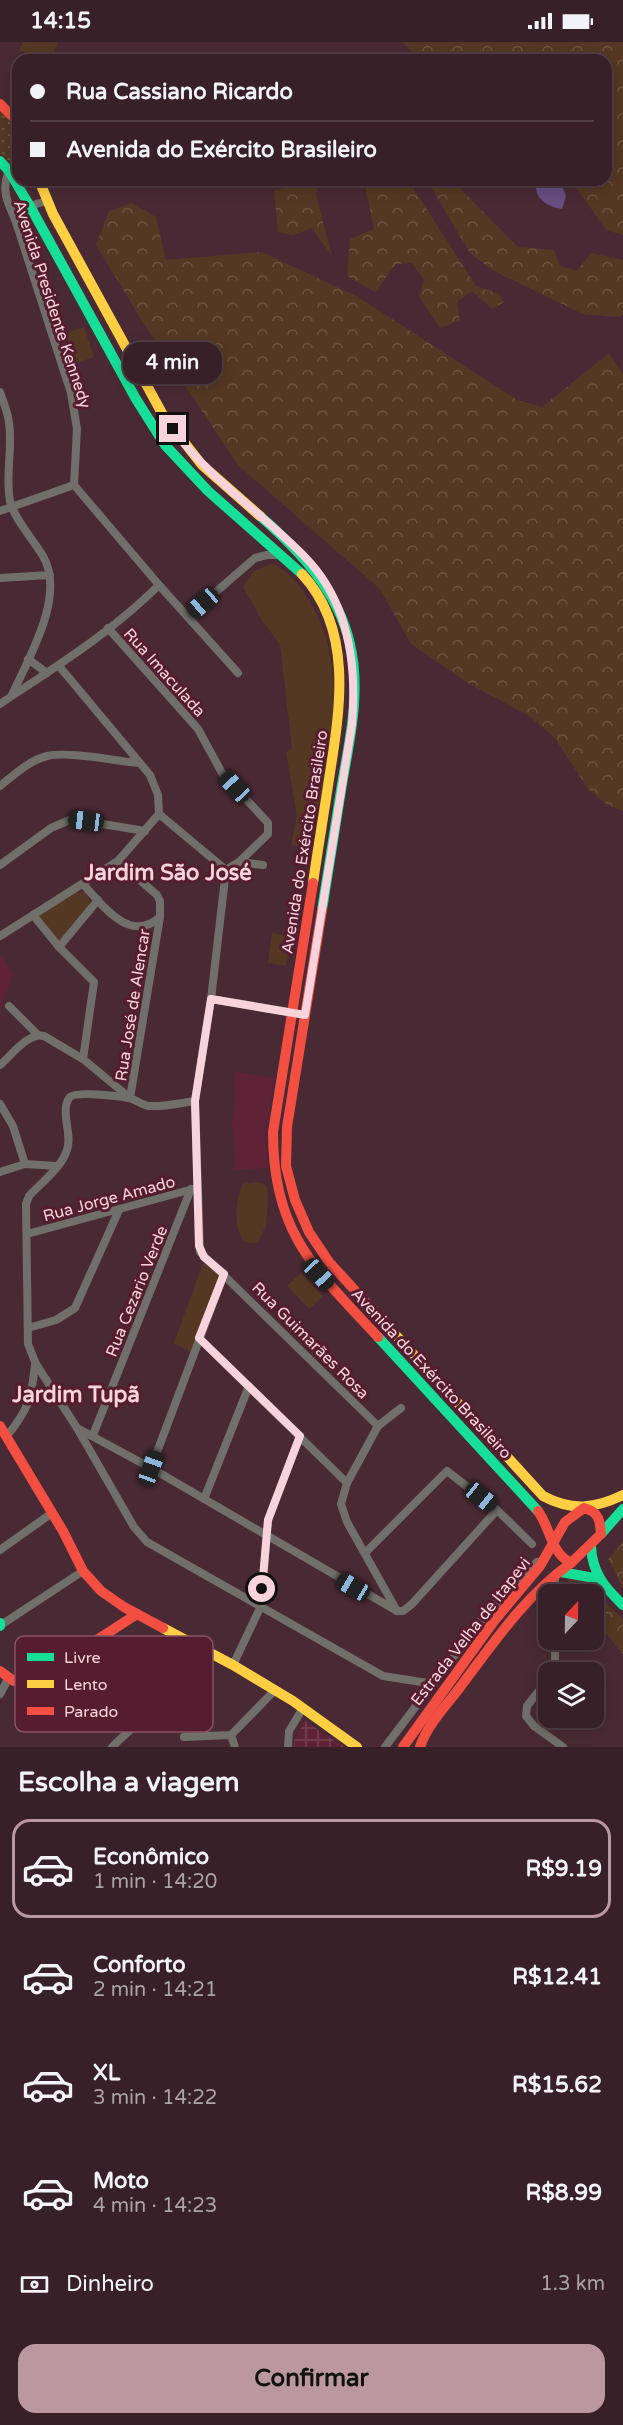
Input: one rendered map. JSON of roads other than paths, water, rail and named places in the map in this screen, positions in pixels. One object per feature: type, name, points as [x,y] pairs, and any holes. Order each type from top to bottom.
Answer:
[{"type":"main road","points":[[0,104],[12,116]]},
{"type":"main road","name":"Avenida do Exército Brasileiro","points":[[0,161],[12,176]]},
{"type":"main road","name":"Avenida do Exército Brasileiro","points":[[18,186],[136,399],[165,445],[208,491],[294,566],[310,583],[330,620],[338,652],[341,695],[307,926],[276,1103],[272,1152],[277,1195],[293,1234],[319,1274],[527,1497],[542,1516],[553,1540]]},
{"type":"main road","name":"Avenida do Exército Brasileiro","points":[[41,186],[47,201],[163,415],[183,443],[208,470],[312,565],[328,588],[348,634],[352,657],[354,699],[346,764],[285,1148],[292,1190],[303,1222],[321,1252],[340,1275],[528,1482],[543,1496],[555,1503],[584,1509]]},
{"type":"main road","points":[[294,566],[312,565]]},
{"type":"main road","points":[[0,1426],[91,1582],[111,1599],[179,1636]]},
{"type":"main road","name":"Estrada Velha de Itapevi","points":[[403,1747],[494,1621],[535,1574],[553,1540],[570,1516],[623,1495]]},
{"type":"main road","points":[[584,1509],[598,1516],[601,1534]]},
{"type":"main road","name":"Estrada Velha de Itapevi","points":[[420,1747],[423,1738],[487,1648],[533,1594],[591,1546],[623,1509]]},
{"type":"main road","points":[[553,1540],[555,1552],[598,1581],[623,1605]]},
{"type":"main road","points":[[591,1546],[593,1570],[598,1581]]},
{"type":"main road","points":[[558,1573],[598,1581]]},
{"type":"main road","points":[[103,1636],[137,1614]]},
{"type":"main road","points":[[213,1654],[303,1708],[357,1747]]},
{"type":"street","name":"Avenida Presidente Kennedy","points":[[9,171],[5,179],[5,196],[15,219],[70,393],[77,429],[74,485]]},
{"type":"street","points":[[15,219],[47,201]]},
{"type":"street","points":[[0,392],[9,423],[7,473],[11,508],[47,563],[51,600],[12,695]]},
{"type":"street","points":[[0,511],[74,485],[238,673]]},
{"type":"street","points":[[188,616],[255,558],[260,537]]},
{"type":"street","points":[[255,558],[280,555]]},
{"type":"street","points":[[0,578],[50,575]]},
{"type":"street","points":[[0,704],[59,666],[140,604],[159,585]]},
{"type":"street","name":"Rua Imaculada","points":[[108,628],[198,729],[222,773],[268,823],[268,834],[226,870]]},
{"type":"street","points":[[28,659],[47,673]]},
{"type":"street","points":[[0,936],[118,861],[159,814],[156,785],[59,666]]},
{"type":"street","points":[[0,786],[22,769],[48,756],[139,763]]},
{"type":"street","points":[[159,814],[226,870]]},
{"type":"street","points":[[0,865],[51,828],[72,819],[145,831]]},
{"type":"street","points":[[83,884],[98,900],[131,927],[148,926],[160,917],[160,901],[157,895],[118,861]]},
{"type":"street","points":[[238,862],[262,865]]},
{"type":"street","name":"Rua Guimarães Rosa","points":[[226,870],[211,999],[195,1101],[194,1188],[200,1252],[378,1426]]},
{"type":"street","points":[[59,947],[98,900]]},
{"type":"street","points":[[33,915],[59,947],[94,982],[83,1059]]},
{"type":"street","name":"Rua José de Alencar","points":[[130,1098],[160,917]]},
{"type":"street","points":[[211,999],[305,1015]]},
{"type":"street","points":[[9,1006],[38,1035],[83,1059],[130,1098],[151,1106],[195,1101]]},
{"type":"street","points":[[0,1065],[27,1041],[38,1035]]},
{"type":"street","points":[[130,1098],[83,1093],[69,1098],[66,1105],[69,1143],[67,1153],[29,1196],[26,1204],[28,1344],[36,1364],[142,1537],[155,1548],[383,1676],[434,1684]]},
{"type":"street","points":[[0,1104],[13,1126],[25,1164]]},
{"type":"street","points":[[0,1172],[25,1164],[56,1166]]},
{"type":"street","name":"Rua Jorge Amado","points":[[27,1234],[194,1188]]},
{"type":"street","name":"Rua Cezario Verde","points":[[93,1436],[194,1188]]},
{"type":"street","points":[[28,1328],[56,1320],[75,1308],[119,1210]]},
{"type":"street","points":[[151,1468],[224,1274]]},
{"type":"street","points":[[199,1338],[346,1483]]},
{"type":"street","points":[[7,1436],[27,1409],[32,1397],[36,1364]]},
{"type":"street","points":[[204,1499],[249,1386]]},
{"type":"street","points":[[398,1611],[342,1512],[341,1504],[346,1483],[378,1426],[400,1408]]},
{"type":"street","points":[[77,1428],[151,1468],[398,1611],[403,1611],[412,1604],[497,1510]]},
{"type":"street","points":[[233,1665],[261,1606],[270,1513],[300,1436]]},
{"type":"street","points":[[365,1553],[447,1471],[497,1510],[532,1544]]},
{"type":"street","points":[[0,1550],[52,1513]]},
{"type":"street","points":[[385,1747],[479,1623],[546,1552]]},
{"type":"street","points":[[0,1625],[83,1571]]},
{"type":"street","points":[[556,1584],[558,1573]]},
{"type":"street","points":[[0,1694],[4,1675]]},
{"type":"street","points":[[184,1737],[231,1735],[275,1690]]},
{"type":"street","points":[[538,1692],[527,1706],[526,1716],[534,1726],[563,1747]]},
{"type":"street","points":[[288,1747],[290,1731],[303,1708]]},
{"type":"street","points":[[112,1747],[128,1732]]},
{"type":"street","points":[[231,1735],[235,1747]]},
{"type":"district","name":"Jardim São José","points":[[168,872]]},
{"type":"district","name":"Jardim Tupã","points":[[76,1394]]}]
